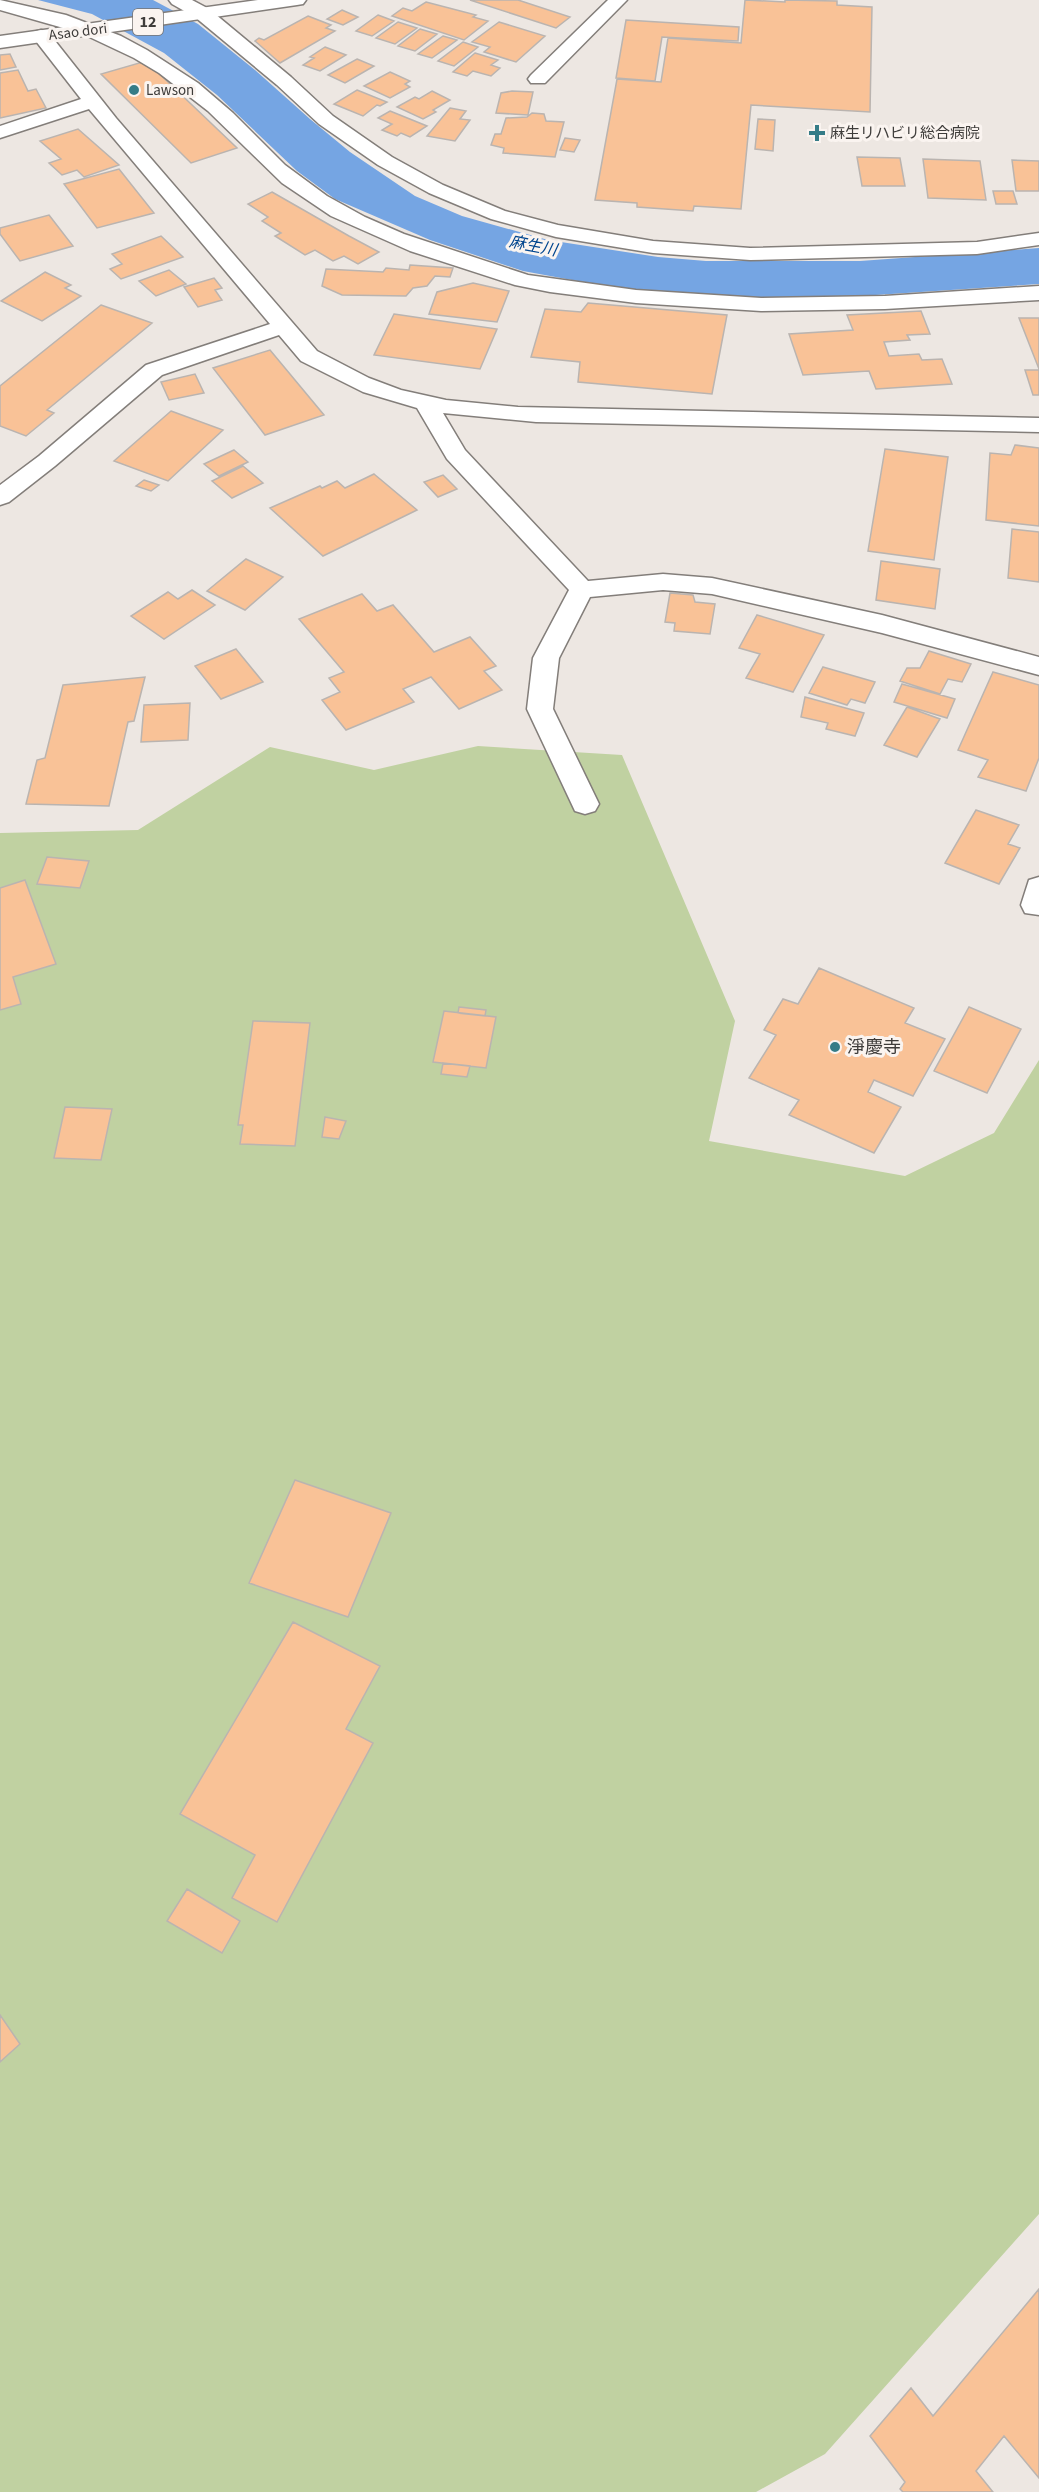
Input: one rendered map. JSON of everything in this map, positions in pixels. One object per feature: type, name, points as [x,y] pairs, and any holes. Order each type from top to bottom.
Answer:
[{"type":"street","points":[[178,0],[202,13],[284,81],[326,120],[385,161],[436,189],[498,216],[556,231],[653,247],[750,254],[977,248],[1039,238]]},
{"type":"street","name":"Asao dori","points":[[0,42],[297,0]]},
{"type":"street","points":[[538,79],[618,0]]},
{"type":"street","points":[[0,4],[46,13],[93,30],[122,42],[155,62],[214,106],[269,162],[300,187],[349,218],[394,239],[526,281],[641,298],[710,303],[872,304],[1039,293]]},
{"type":"street","points":[[41,36],[92,102],[309,356],[352,379],[393,395],[472,412],[1039,426]]},
{"type":"street","points":[[0,132],[92,102]]},
{"type":"street","points":[[0,497],[154,370],[285,326]]},
{"type":"street","points":[[425,402],[455,454],[582,589],[615,588],[663,582],[712,586],[882,624],[1039,666]]},
{"type":"street","points":[[582,589],[546,658],[540,709],[585,804]]},
{"type":"green space","points":[[478,746],[622,755],[735,1021],[709,1141],[905,1176],[994,1133],[1039,1060],[1039,2214],[825,2454],[756,2492],[0,2492],[0,833],[138,830],[270,747],[374,770]]},
{"type":"water","name":"麻生川","points":[[38,0],[153,0],[198,24],[350,152],[415,196],[462,216],[548,240],[658,257],[706,261],[860,261],[1039,248],[1039,284],[861,296],[761,298],[637,292],[523,271],[430,240],[335,199],[297,171],[217,95],[164,53],[92,14]]},
{"type":"building","points":[[470,0],[518,0],[570,17],[556,28]]},
{"type":"building","points":[[745,0],[837,1],[837,5],[872,7],[870,112],[751,105],[741,209],[694,206],[693,211],[637,207],[637,203],[595,200],[617,79],[661,82],[668,38],[741,43]]},
{"type":"building","points":[[426,2],[476,15],[473,17],[488,21],[464,40],[392,16],[403,8],[412,11]]},
{"type":"building","points":[[342,10],[358,17],[343,25],[327,19]]},
{"type":"building","points":[[378,15],[394,21],[372,36],[356,31]]},
{"type":"building","points":[[308,16],[331,25],[326,28],[335,31],[280,63],[255,41],[259,38],[264,40]]},
{"type":"building","points":[[626,20],[739,27],[738,41],[662,37],[655,81],[616,78]]},
{"type":"building","points":[[398,22],[417,28],[395,44],[376,38]]},
{"type":"building","points":[[499,22],[545,36],[516,62],[484,52],[490,47],[472,42]]},
{"type":"building","points":[[420,29],[437,34],[415,51],[398,46]]},
{"type":"building","points":[[443,36],[457,40],[432,58],[418,54]]},
{"type":"building","points":[[463,42],[478,47],[454,66],[438,61]]},
{"type":"building","points":[[325,47],[346,55],[320,71],[303,65],[314,58],[310,57]]},
{"type":"building","points":[[475,53],[498,60],[491,65],[500,68],[491,76],[473,71],[467,76],[453,72]]},
{"type":"building","points":[[10,54],[16,67],[0,70],[0,55]]},
{"type":"building","points":[[357,59],[374,66],[345,83],[328,75]]},
{"type":"building","points":[[146,61],[237,148],[191,163],[101,74]]},
{"type":"building","points":[[18,70],[28,91],[36,89],[46,108],[0,118],[0,73]]},
{"type":"building","points":[[390,72],[410,81],[405,84],[410,87],[390,98],[364,86]]},
{"type":"building","points":[[357,90],[387,102],[380,106],[377,105],[363,116],[334,104]]},
{"type":"building","points":[[432,91],[450,100],[423,119],[397,107],[415,97],[419,99]]},
{"type":"building","points":[[533,92],[528,115],[496,113],[501,93]]},
{"type":"building","points":[[450,108],[466,111],[460,119],[470,120],[455,141],[427,136]]},
{"type":"building","points":[[390,111],[427,126],[410,137],[401,133],[397,136],[382,130],[392,124],[378,118]]},
{"type":"building","points":[[532,113],[544,114],[546,121],[564,122],[555,157],[503,153],[504,148],[491,145],[495,134],[501,134],[506,118],[527,117]]},
{"type":"building","points":[[758,119],[775,120],[773,151],[755,149]]},
{"type":"building","points":[[78,129],[119,165],[84,177],[77,170],[62,175],[49,163],[61,159],[40,141]]},
{"type":"building","points":[[565,138],[580,140],[574,152],[560,150]]},
{"type":"building","points":[[857,157],[900,158],[905,186],[862,186]]},
{"type":"building","points":[[923,159],[980,161],[986,200],[928,198]]},
{"type":"building","points":[[1012,160],[1039,161],[1039,191],[1016,191]]},
{"type":"building","points":[[119,169],[154,213],[97,228],[64,184]]},
{"type":"building","points":[[993,191],[1013,191],[1017,204],[996,204]]},
{"type":"building","points":[[272,192],[379,252],[358,264],[344,256],[333,261],[315,250],[305,255],[275,236],[281,233],[262,221],[268,217],[248,204]]},
{"type":"building","points":[[49,215],[73,246],[20,261],[0,234],[0,228]]},
{"type":"building","points":[[161,236],[183,257],[121,279],[110,269],[122,264],[112,254]]},
{"type":"building","points":[[410,265],[453,268],[450,277],[435,276],[427,286],[413,288],[406,296],[342,295],[322,286],[326,269],[383,272],[386,268],[409,270]]},
{"type":"building","points":[[169,270],[186,284],[156,296],[139,281]]},
{"type":"building","points":[[45,272],[71,285],[65,288],[81,296],[42,321],[1,301]]},
{"type":"building","points":[[214,278],[222,288],[215,290],[222,300],[198,307],[184,287]]},
{"type":"building","points":[[473,283],[509,291],[497,322],[429,314],[437,292]]},
{"type":"building","points":[[588,303],[727,315],[712,394],[578,382],[580,362],[531,357],[545,309],[581,312]]},
{"type":"building","points":[[101,305],[152,323],[47,410],[54,413],[26,436],[0,426],[0,386]]},
{"type":"building","points":[[921,311],[930,334],[907,335],[910,340],[884,342],[889,356],[919,354],[922,360],[942,359],[952,384],[876,389],[869,371],[803,375],[789,334],[853,330],[847,315]]},
{"type":"building","points":[[394,314],[497,329],[480,369],[374,355]]},
{"type":"building","points":[[1019,318],[1039,318],[1039,369]]},
{"type":"building","points":[[270,350],[324,415],[265,435],[213,368]]},
{"type":"building","points":[[1025,370],[1039,370],[1039,395],[1033,395]]},
{"type":"building","points":[[195,374],[204,393],[169,400],[161,382]]},
{"type":"building","points":[[171,411],[223,430],[168,481],[114,461]]},
{"type":"building","points":[[1015,445],[1039,448],[1039,526],[986,520],[990,453],[1011,455]]},
{"type":"building","points":[[885,449],[948,457],[934,560],[868,551]]},
{"type":"building","points":[[234,450],[248,462],[219,476],[204,464]]},
{"type":"building","points":[[243,466],[263,483],[232,498],[212,481]]},
{"type":"building","points":[[374,474],[417,510],[323,556],[270,508],[320,486],[322,488],[337,481],[345,488]]},
{"type":"building","points":[[443,475],[457,489],[438,497],[424,482]]},
{"type":"building","points":[[144,480],[159,485],[151,491],[136,486]]},
{"type":"building","points":[[1012,529],[1039,532],[1039,582],[1008,578]]},
{"type":"building","points":[[246,559],[283,577],[245,610],[207,591]]},
{"type":"building","points":[[881,561],[940,569],[935,609],[876,600]]},
{"type":"building","points":[[192,590],[215,605],[164,639],[131,616],[168,592],[178,599]]},
{"type":"building","points":[[670,593],[693,595],[695,602],[715,604],[710,634],[674,631],[675,623],[665,622]]},
{"type":"building","points":[[362,594],[377,611],[393,605],[434,652],[470,637],[496,666],[484,671],[502,690],[459,709],[431,677],[403,689],[414,702],[346,730],[322,700],[340,692],[329,678],[344,672],[299,619]]},
{"type":"building","points":[[757,615],[824,635],[793,692],[746,678],[760,654],[739,648]]},
{"type":"building","points":[[236,649],[263,682],[221,699],[195,666]]},
{"type":"building","points":[[929,651],[971,664],[962,682],[948,679],[940,694],[900,681],[907,668],[920,668]]},
{"type":"building","points":[[823,667],[875,682],[865,703],[851,699],[847,705],[809,693]]},
{"type":"building","points":[[993,672],[1039,685],[1039,758],[1026,791],[978,777],[988,760],[958,750]]},
{"type":"building","points":[[145,677],[134,721],[128,722],[109,806],[26,804],[37,760],[45,758],[63,685]]},
{"type":"building","points":[[902,684],[955,699],[947,718],[894,702]]},
{"type":"building","points":[[805,697],[864,713],[855,736],[826,729],[828,723],[801,717]]},
{"type":"building","points":[[190,703],[188,740],[141,742],[144,705]]},
{"type":"building","points":[[907,707],[940,719],[917,757],[884,745]]},
{"type":"building","points":[[976,810],[1019,825],[1008,844],[1020,848],[999,884],[945,863]]},
{"type":"building","points":[[47,857],[89,861],[80,888],[37,884]]},
{"type":"building","points":[[25,880],[56,964],[13,977],[21,1004],[0,1010],[0,888]]},
{"type":"building","points":[[819,968],[914,1008],[905,1023],[945,1039],[913,1096],[874,1080],[868,1092],[901,1107],[874,1153],[789,1115],[799,1100],[749,1078],[776,1035],[764,1030],[783,999],[798,1004]]},
{"type":"building","points":[[459,1007],[486,1010],[485,1016],[458,1013]]},
{"type":"building","points":[[969,1007],[1021,1029],[987,1093],[934,1071]]},
{"type":"building","points":[[444,1011],[496,1017],[486,1068],[433,1062]]},
{"type":"building","points":[[253,1021],[310,1023],[295,1146],[240,1144],[243,1125],[238,1125]]},
{"type":"building","points":[[443,1063],[470,1066],[467,1077],[441,1074]]},
{"type":"building","points":[[65,1107],[112,1109],[101,1160],[54,1158]]},
{"type":"building","points":[[325,1117],[346,1121],[339,1139],[322,1137]]},
{"type":"building","points":[[295,1480],[391,1513],[348,1617],[249,1583]]},
{"type":"building","points":[[293,1622],[380,1666],[346,1729],[373,1743],[277,1922],[232,1898],[255,1855],[180,1814]]},
{"type":"building","points":[[187,1889],[240,1921],[222,1953],[167,1921]]},
{"type":"building","points":[[0,2015],[20,2044],[0,2062]]},
{"type":"building","points":[[1039,2289],[1039,2478],[1004,2436],[976,2471],[993,2492],[903,2492],[900,2489],[905,2482],[870,2436],[911,2388],[933,2416]]},
{"type":"place","name":"Lawson","points":[[134,90]]},
{"type":"place","name":"麻生リハビリ総合病院","points":[[817,133]]},
{"type":"place","name":"淨慶寺","points":[[835,1047]]}]
